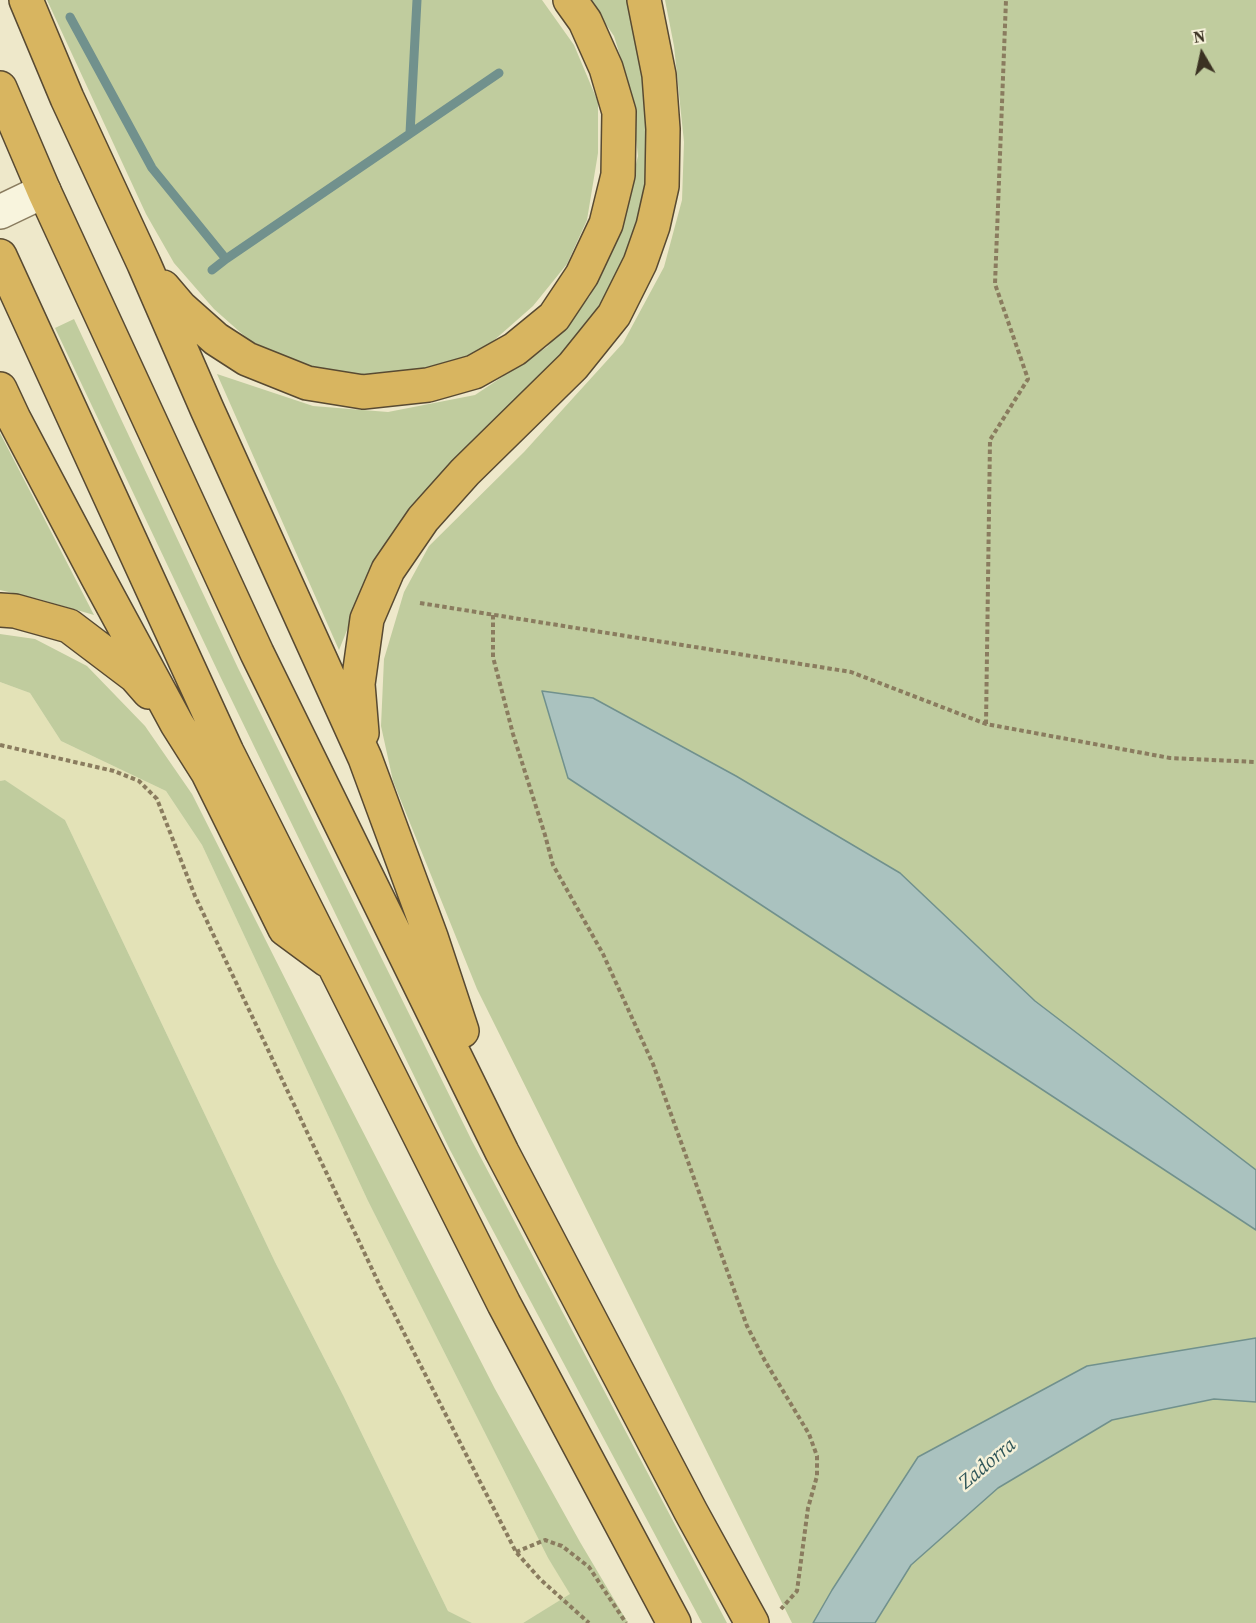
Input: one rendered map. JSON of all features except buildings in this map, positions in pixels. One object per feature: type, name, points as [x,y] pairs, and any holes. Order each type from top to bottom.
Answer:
[{"type":"highway","points":[[26,0],[67,98],[144,264],[365,759],[431,937],[502,1152]]},
{"type":"highway","points":[[144,264],[180,307],[216,339],[247,358],[308,383],[363,392],[428,385],[474,372],[515,349],[554,317],[582,275],[606,224],[618,176],[618,112],[606,68],[585,21],[570,0]]},
{"type":"highway","points":[[365,759],[357,684],[367,619],[388,570],[423,519],[465,472],[573,366],[614,315],[640,263],[653,226],[662,186],[663,129],[659,75],[644,0]]},
{"type":"highway","points":[[0,88],[44,191],[257,653],[502,1152],[691,1512],[752,1623]]},
{"type":"highway","points":[[0,256],[227,752],[504,1304],[674,1623]]},
{"type":"highway","points":[[0,389],[62,511],[177,724],[208,773],[285,929],[333,965]]},
{"type":"highway","points":[[0,610],[15,611],[69,626],[135,676],[177,724]]},
{"type":"lane","points":[[0,212],[44,191]]},
{"type":"path","points":[[986,724],[990,440],[1028,379],[995,284],[1006,0]]},
{"type":"path","points":[[420,603],[851,672],[986,724],[1170,758],[1256,762]]},
{"type":"path","points":[[493,615],[493,657],[513,734],[553,865],[603,954],[653,1064],[747,1326],[765,1361],[809,1434],[817,1456],[817,1476],[808,1508],[797,1591],[781,1610]]},
{"type":"path","points":[[0,745],[114,771],[139,781],[157,799],[195,896],[372,1268],[516,1552],[540,1580],[589,1623]]},
{"type":"path","points":[[516,1552],[545,1540],[562,1546],[589,1567],[626,1623]]},
{"type":"green space","points":[[47,0],[542,0],[574,45],[598,102],[598,153],[587,220],[567,264],[533,306],[483,350],[419,376],[356,378],[299,364],[249,340],[214,309],[174,263],[146,214]]},
{"type":"green space","points":[[589,0],[628,0],[651,112],[643,225],[616,290],[583,334],[499,420],[428,488],[376,558],[339,650],[217,374],[313,406],[388,412],[475,395],[547,347],[590,296],[618,237],[638,156],[630,88],[614,36]]},
{"type":"green space","points":[[665,0],[1256,0],[1256,1623],[792,1623],[477,989],[393,781],[381,726],[384,659],[404,592],[429,546],[524,452],[623,343],[664,267],[682,200],[684,142],[674,46]]},
{"type":"green space","points":[[74,319],[238,668],[472,1141],[727,1623],[702,1623],[450,1150],[220,676],[55,328]]},
{"type":"green space","points":[[0,433],[94,615],[0,590]]},
{"type":"green space","points":[[0,634],[35,639],[87,666],[145,726],[192,794],[495,1389],[628,1623],[523,1623],[570,1594],[548,1558],[368,1201],[202,845],[166,791],[61,741],[30,693],[0,682]]},
{"type":"green space","points":[[0,682],[30,693],[61,741],[166,791],[202,845],[368,1201],[548,1558],[571,1594],[523,1623],[472,1623],[448,1611],[344,1397],[275,1262],[65,820],[5,780],[0,781]]},
{"type":"green space","points":[[5,780],[65,820],[275,1262],[344,1397],[448,1611],[472,1623],[0,1623],[0,781]]},
{"type":"water","points":[[542,691],[593,698],[736,776],[900,873],[1035,1001],[1256,1170],[1256,1230],[568,778]]},
{"type":"water","name":"Zadorra","points":[[1256,1338],[1256,1402],[1214,1399],[1112,1420],[998,1488],[911,1565],[875,1623],[813,1623],[918,1457],[1087,1366]]},
{"type":"waterway","points":[[410,133],[417,0]]},
{"type":"waterway","points":[[70,17],[152,168],[226,259],[212,270]]},
{"type":"waterway","points":[[226,259],[499,73]]}]
